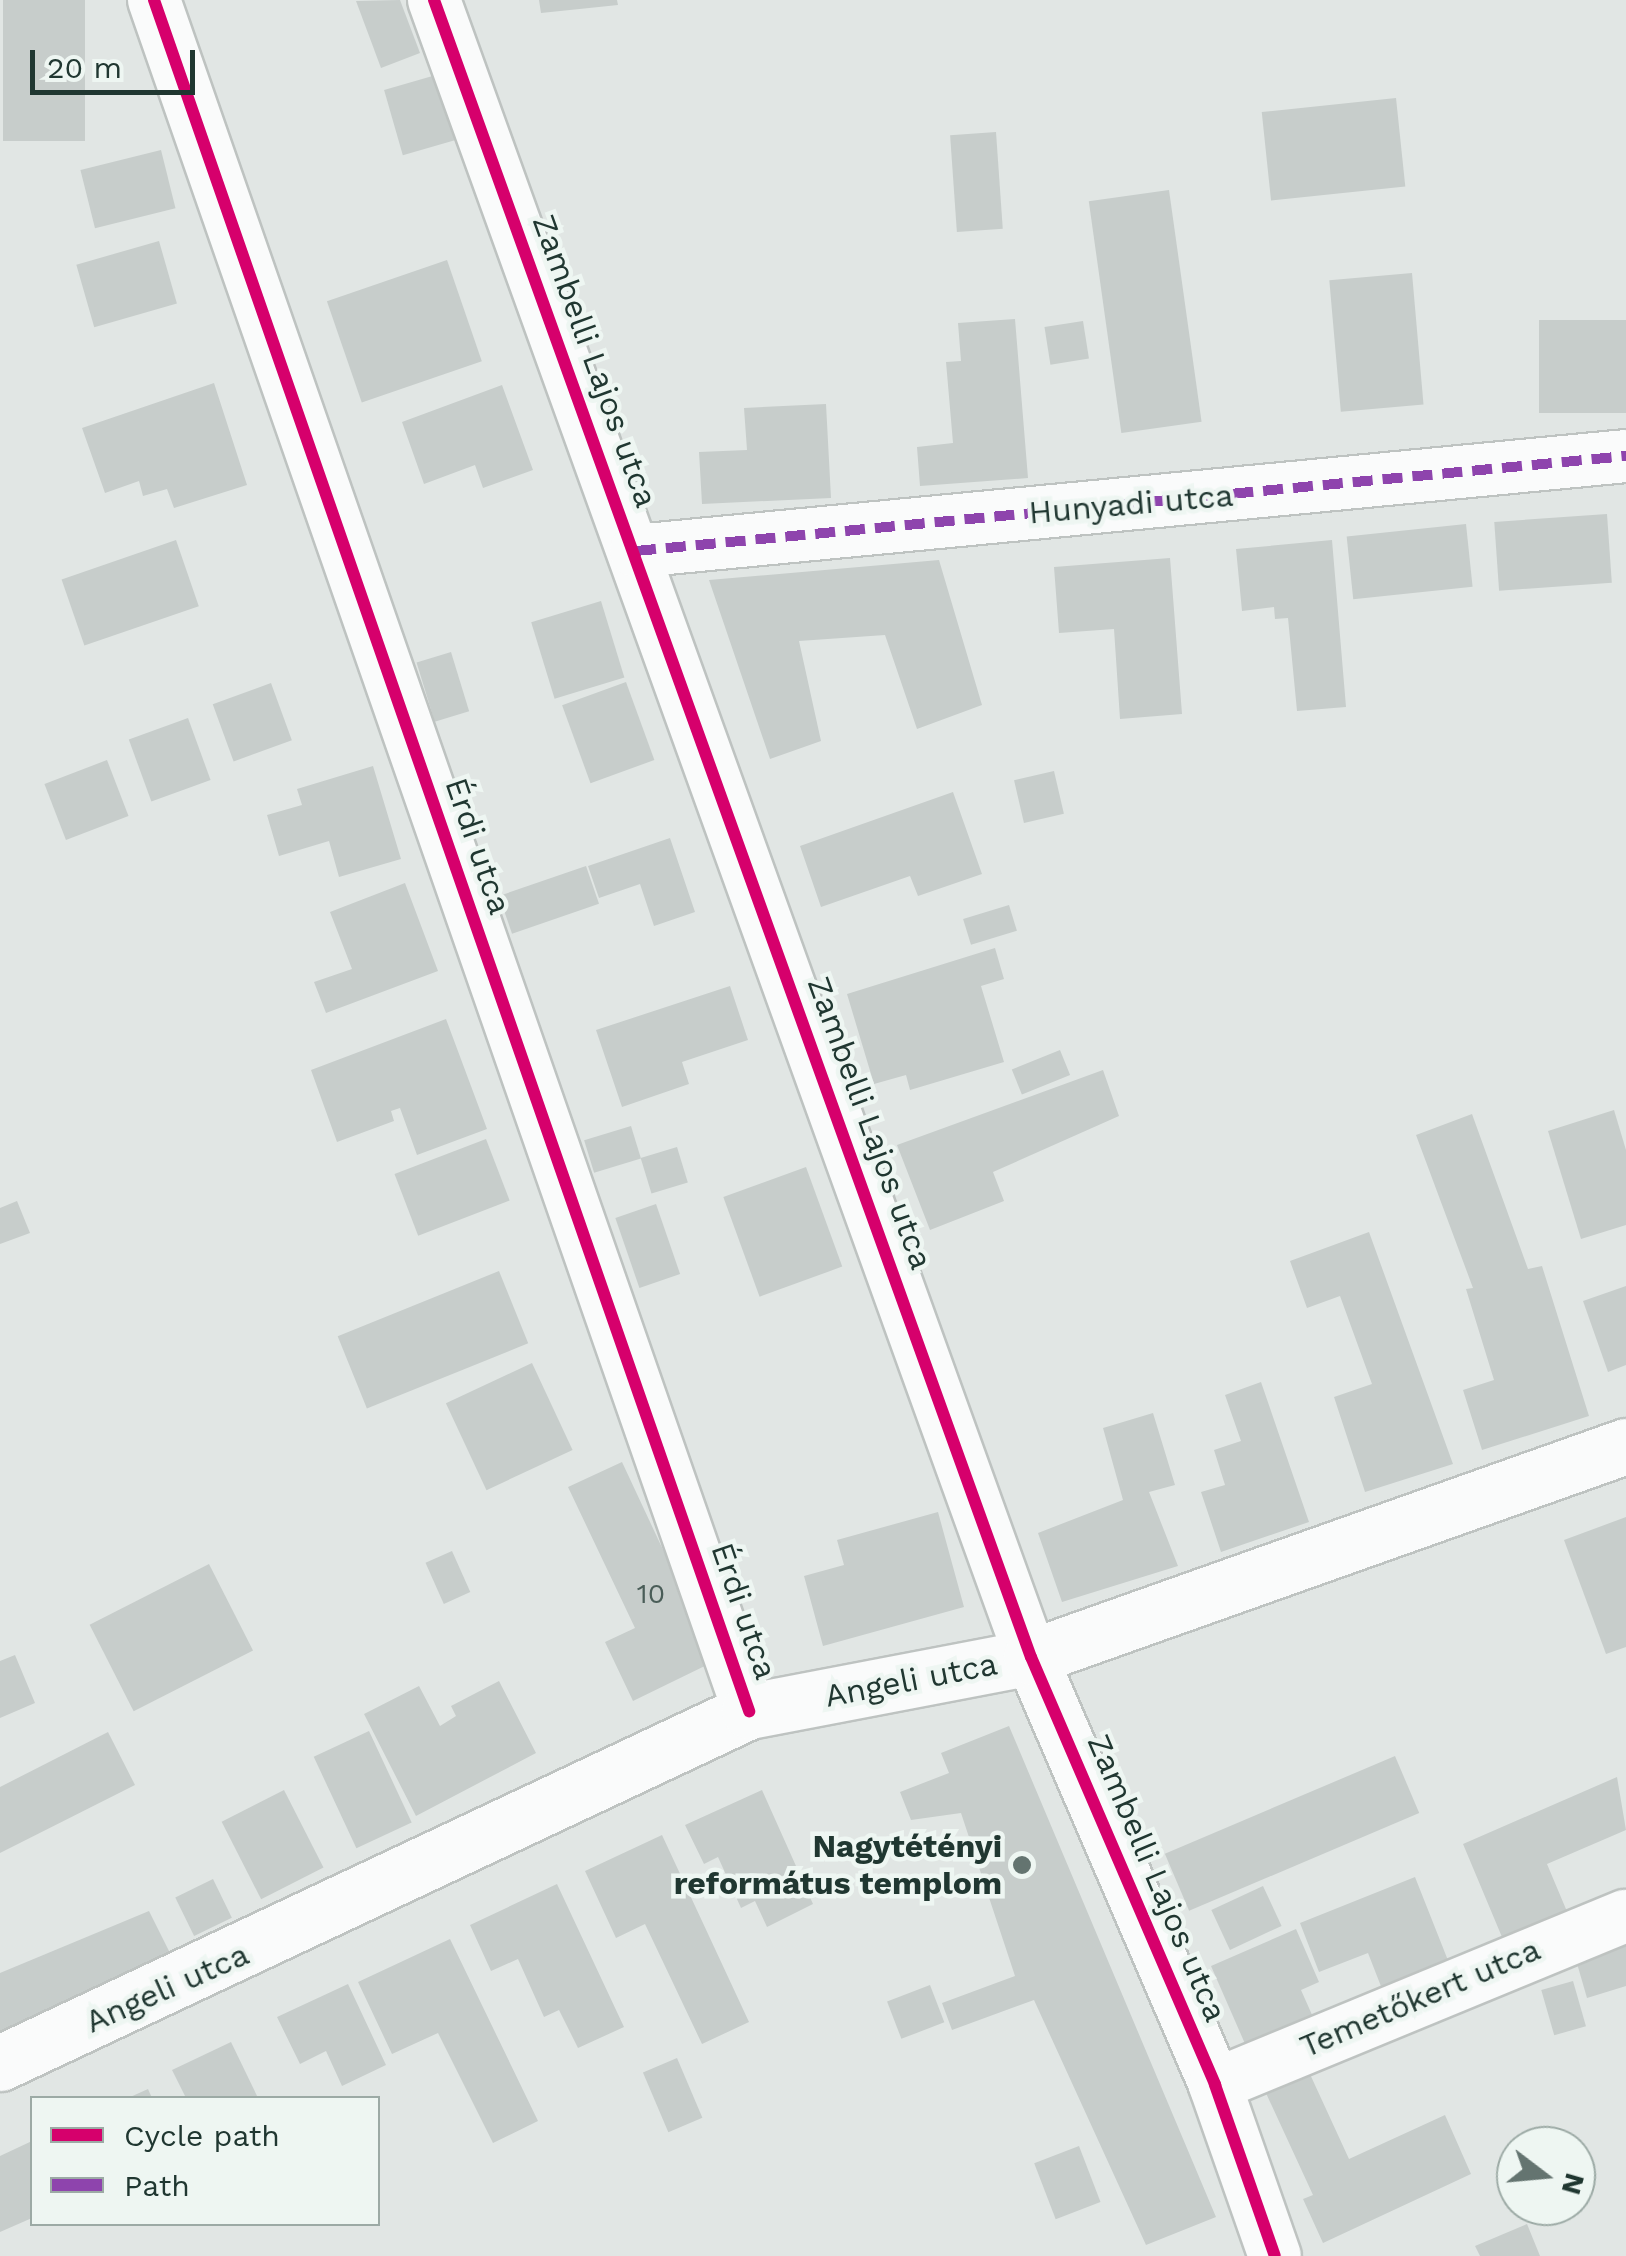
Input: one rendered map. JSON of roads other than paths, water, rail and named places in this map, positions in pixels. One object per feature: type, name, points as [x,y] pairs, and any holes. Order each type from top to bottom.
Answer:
[{"type":"street","name":"Érdi utca","points":[[154,0],[749,1711]]},
{"type":"street","name":"Zambelli Lajos utca","points":[[434,0],[1031,1657],[1215,2085],[1275,2256]]},
{"type":"street","name":"Hunyadi utca","points":[[636,552],[1626,456]]},
{"type":"street","name":"Angeli utca","points":[[0,2064],[749,1711],[1031,1657],[1626,1446]]},
{"type":"street","name":"Temetőkert utca","points":[[1215,2085],[1626,1916]]},
{"type":"place","name":"Nagytétényi református templom","points":[[1022,1865]]}]
